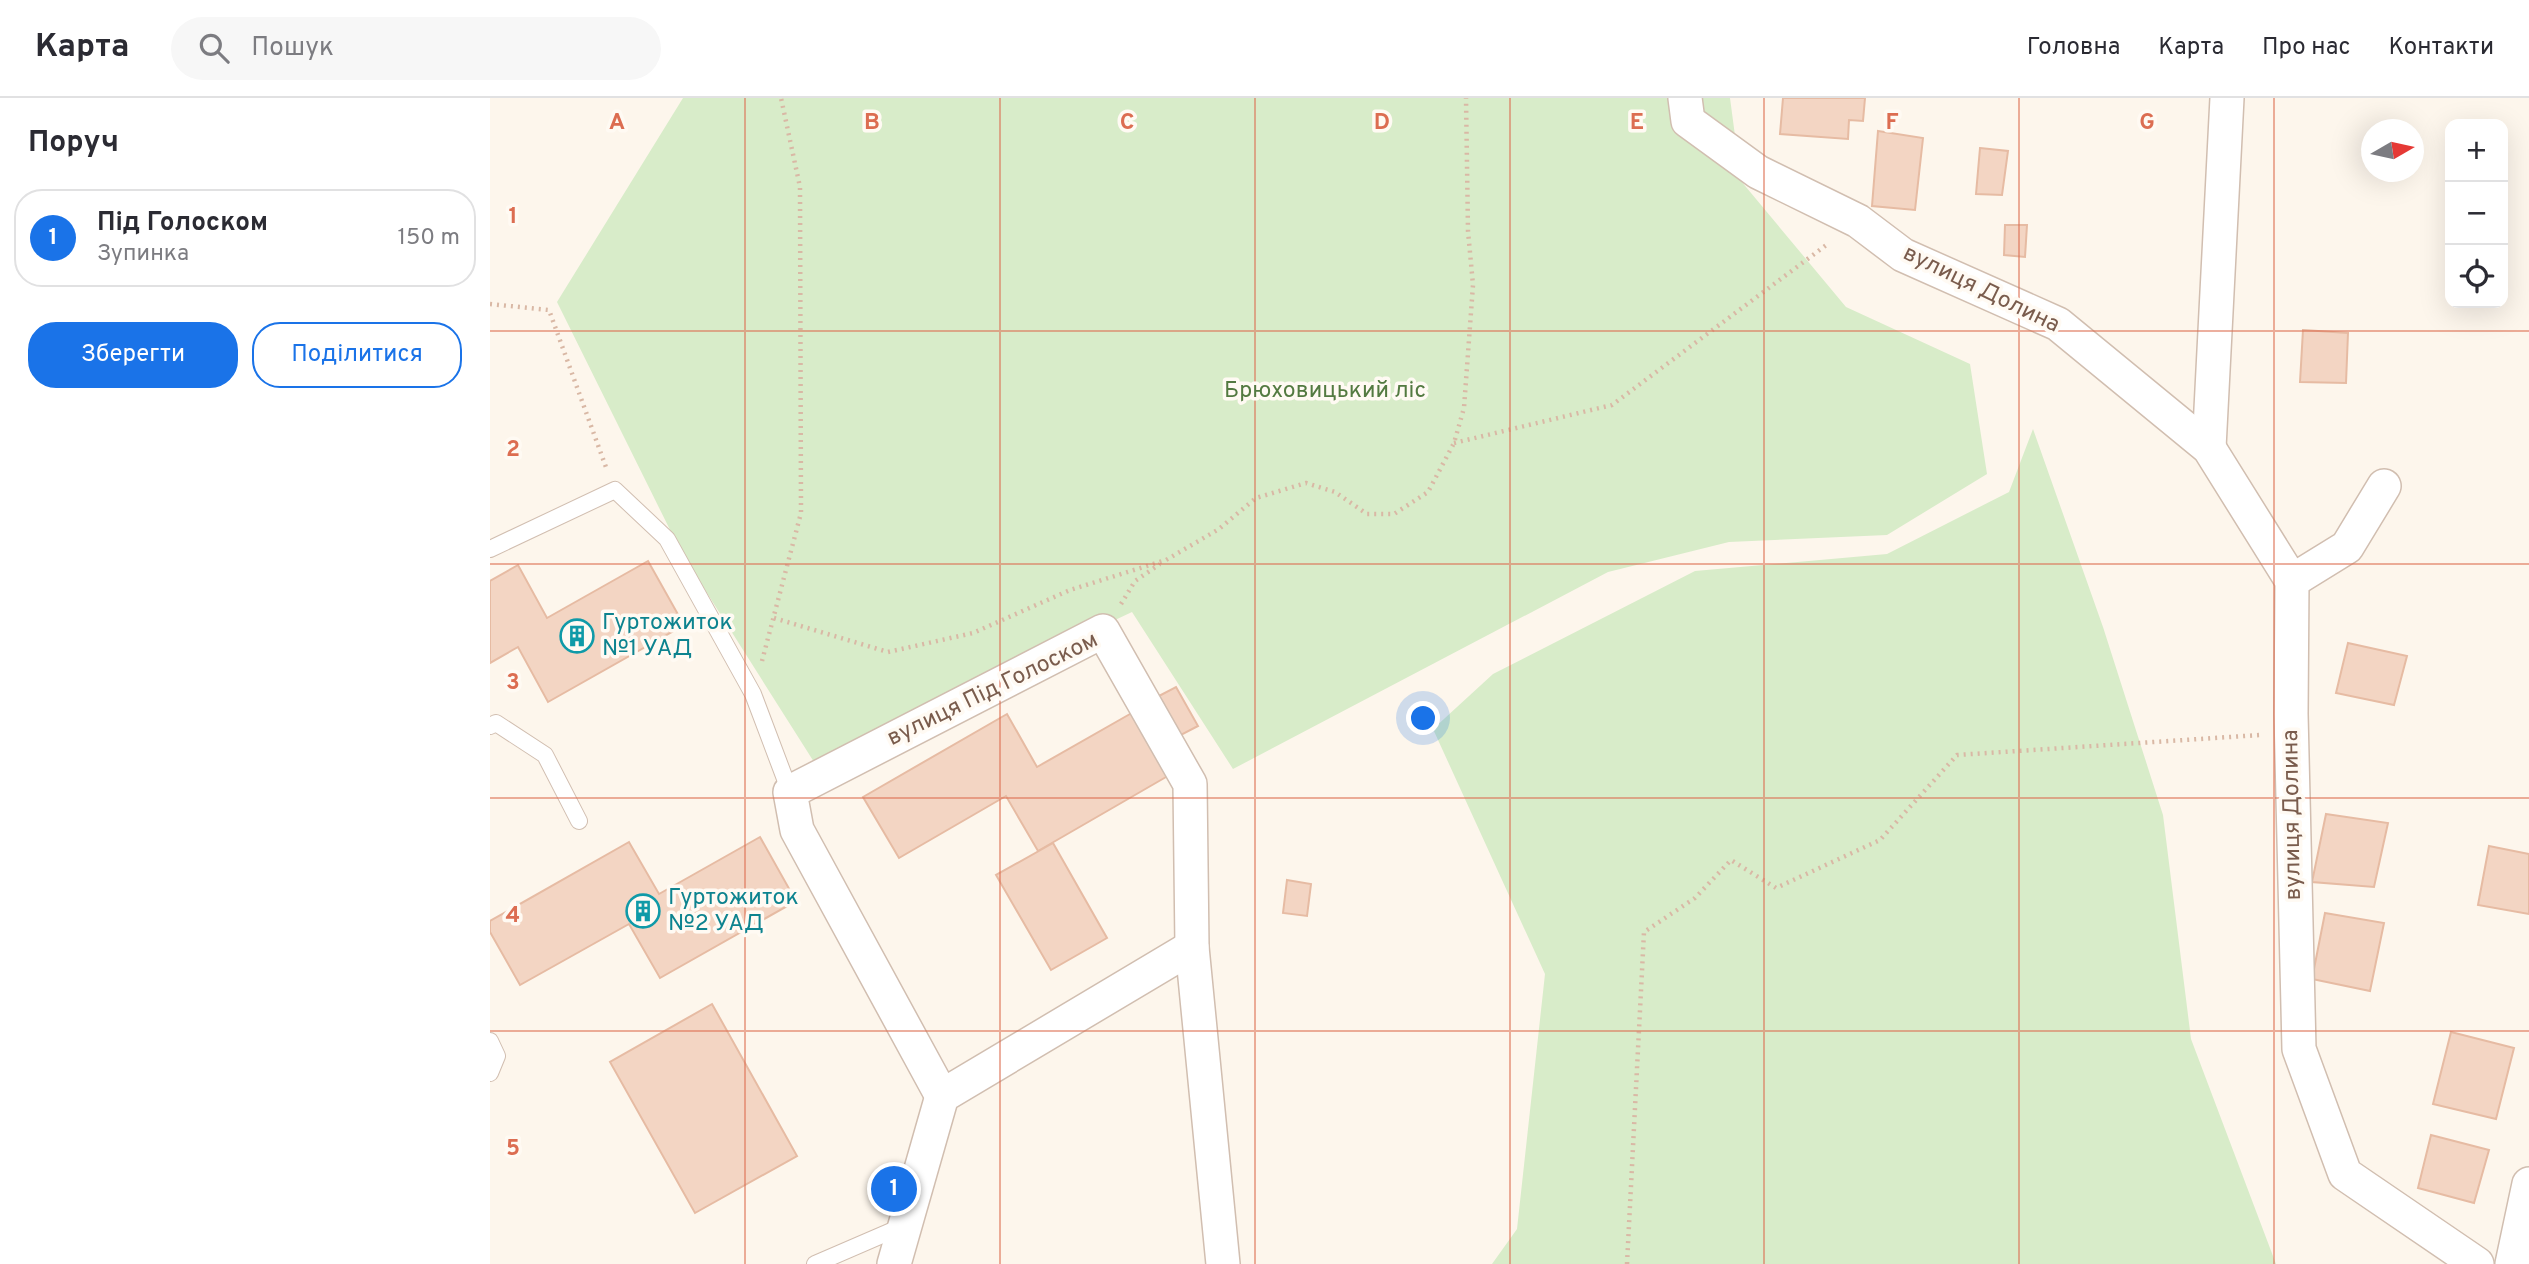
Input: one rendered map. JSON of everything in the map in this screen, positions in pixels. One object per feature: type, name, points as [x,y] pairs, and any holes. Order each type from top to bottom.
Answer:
[{"type":"street","name":"вулиця Долина","points":[[1685,98],[1688,121],[1758,172],[1858,221],[1903,255],[2058,324],[2208,448],[2292,581],[2291,733],[2299,1049],[2345,1174],[2477,1264]]},
{"type":"street","points":[[2208,448],[2227,98]]},
{"type":"street","points":[[2292,581],[2347,547],[2384,486]]},
{"type":"street","name":"вулиця Під Голоском","points":[[790,792],[1103,631],[1190,784],[1192,947],[1223,1264]]},
{"type":"street","points":[[790,792],[797,830],[942,1096]]},
{"type":"street","points":[[894,1264],[942,1096],[1192,947]]},
{"type":"street","points":[[2512,1264],[2529,1184]]},
{"type":"lane","points":[[490,549],[615,490],[667,539],[753,694],[790,792]]},
{"type":"lane","points":[[490,726],[496,723],[545,755],[579,821]]},
{"type":"lane","points":[[490,1041],[497,1056],[490,1073]]},
{"type":"lane","points":[[815,1264],[905,1225]]},
{"type":"path","points":[[753,694],[801,513],[800,187],[781,98]]},
{"type":"path","points":[[1103,631],[1135,581],[1219,529],[1256,498],[1306,483],[1335,492],[1367,514],[1394,514],[1428,492],[1454,443],[1464,408],[1473,285],[1468,231],[1466,98]]},
{"type":"path","points":[[1454,443],[1612,405],[1858,221]]},
{"type":"path","points":[[490,304],[550,310],[615,490]]},
{"type":"path","points":[[774,618],[888,652],[973,633],[1070,590],[1166,560]]},
{"type":"path","points":[[1627,1264],[1644,932],[1695,898],[1731,860],[1776,888],[1880,839],[1957,755],[2291,733]]},
{"type":"green space","name":"Брюховицький ліс","points":[[683,98],[1730,98],[1741,181],[1846,307],[1970,364],[1987,474],[1887,535],[1729,542],[1608,572],[1233,769],[1132,612],[814,762],[681,552],[557,302]]},
{"type":"green space","points":[[2033,429],[2103,627],[2163,815],[2191,1039],[2276,1264],[1492,1264],[1517,1229],[1545,974],[1433,729],[1493,674],[1695,571],[1887,554],[2009,492]]},
{"type":"building","points":[[1783,98],[1865,98],[1863,121],[1849,120],[1848,139],[1780,134]]},
{"type":"building","points":[[1878,131],[1923,138],[1915,210],[1872,206]]},
{"type":"building","points":[[1980,148],[2008,151],[2002,195],[1976,194]]},
{"type":"building","points":[[2005,225],[2027,225],[2025,257],[2004,255]]},
{"type":"building","points":[[2303,330],[2348,333],[2346,383],[2300,382]]},
{"type":"building","name":"Гуртожиток №1 УАД","points":[[648,561],[684,625],[548,702],[518,647],[490,663],[490,581],[518,565],[547,618]]},
{"type":"building","points":[[2348,643],[2407,656],[2394,705],[2336,693]]},
{"type":"building","points":[[1176,687],[1198,726],[1179,736],[1157,697]]},
{"type":"building","points":[[1137,710],[1173,773],[1038,851],[1006,796],[899,858],[863,797],[1007,714],[1037,767]]},
{"type":"building","points":[[2326,814],[2388,823],[2374,887],[2312,882]]},
{"type":"building","name":"Гуртожиток №2 УАД","points":[[760,837],[796,901],[660,978],[629,924],[520,985],[490,932],[490,921],[629,842],[659,894]]},
{"type":"building","points":[[1053,843],[1107,938],[1051,970],[996,875]]},
{"type":"building","points":[[2489,846],[2529,854],[2529,914],[2478,905]]},
{"type":"building","points":[[1287,880],[1311,884],[1307,916],[1283,913]]},
{"type":"building","points":[[2325,913],[2384,923],[2370,991],[2312,979]]},
{"type":"building","points":[[712,1004],[797,1156],[695,1213],[610,1062]]},
{"type":"building","points":[[2451,1032],[2514,1048],[2496,1119],[2433,1104]]},
{"type":"building","points":[[2431,1135],[2489,1150],[2474,1203],[2418,1188]]},
{"type":"place","name":"Гуртожиток №1 УАД","points":[[577,636]]},
{"type":"place","name":"Гуртожиток №2 УАД","points":[[643,911]]},
{"type":"place","name":"Під Голоском","points":[[894,1189]]}]
